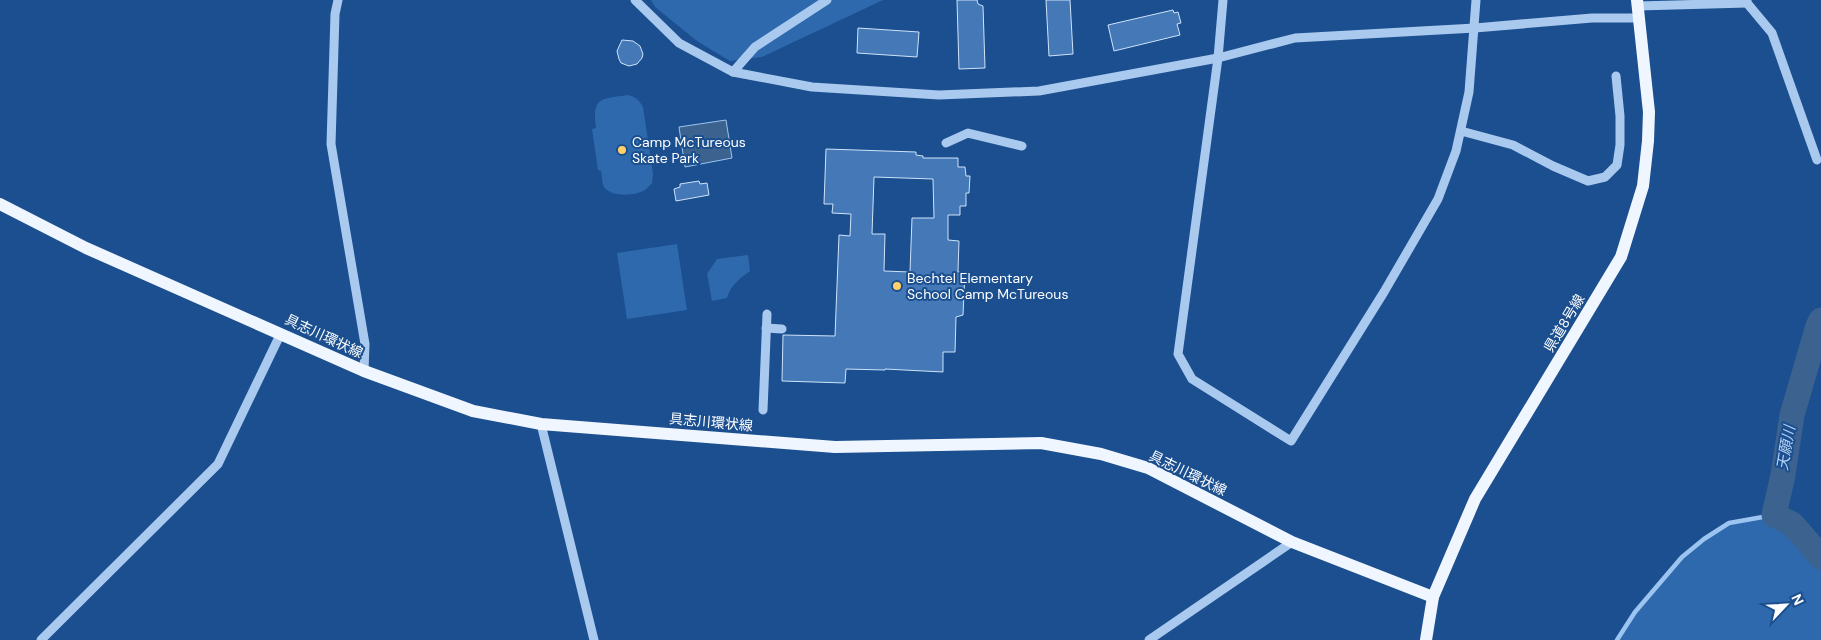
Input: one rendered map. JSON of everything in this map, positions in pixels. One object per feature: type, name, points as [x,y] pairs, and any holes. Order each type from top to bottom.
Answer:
[{"type":"main road","name":"県道8号線","points":[[1426,640],[1433,597],[1475,499],[1621,257],[1643,186],[1648,142],[1649,112],[1638,8]]},
{"type":"main road","name":"具志川環状線","points":[[0,204],[86,248],[282,333],[364,371],[473,411],[541,424],[835,447],[1041,443],[1101,454],[1148,468],[1292,542],[1433,597]]},
{"type":"street","points":[[338,0],[335,14],[331,144],[365,344],[364,371]]},
{"type":"street","points":[[635,0],[679,43],[733,72],[812,87],[939,95],[1039,92],[1218,58],[1295,38],[1475,28],[1592,18],[1638,8],[1747,1],[1772,32],[1817,160]]},
{"type":"street","points":[[733,72],[755,47],[827,0]]},
{"type":"street","points":[[1223,0],[1218,58],[1178,354],[1192,379],[1291,441],[1384,292],[1438,199],[1456,151],[1469,92],[1476,0]]},
{"type":"street","points":[[1460,131],[1513,144],[1553,166],[1588,181],[1605,177],[1617,165],[1620,145],[1620,116],[1616,76]]},
{"type":"street","points":[[946,143],[968,134],[1022,146]]},
{"type":"street","points":[[763,410],[767,314]]},
{"type":"street","points":[[766,328],[782,329]]},
{"type":"street","points":[[41,640],[218,464],[282,333]]},
{"type":"street","points":[[541,424],[594,640]]},
{"type":"street","points":[[1149,640],[1292,542]]},
{"type":"shaded area","points":[[651,0],[883,0],[762,57],[730,61],[697,41],[655,7]]},
{"type":"shaded area","name":"Camp McTureous Skate Park","points":[[628,95],[637,99],[643,107],[653,174],[652,183],[645,190],[639,193],[622,195],[612,193],[604,187],[601,171],[598,170],[592,129],[596,128],[595,110],[600,101],[611,97]]},
{"type":"shaded area","points":[[726,120],[732,158],[685,167],[679,127]]},
{"type":"shaded area","points":[[677,244],[687,310],[627,319],[617,253]]},
{"type":"shaded area","points":[[748,255],[750,271],[733,286],[727,298],[712,301],[707,274],[717,259]]},
{"type":"shaded area","points":[[1774,515],[1792,524],[1821,556],[1821,640],[1617,640],[1635,612],[1682,557],[1704,539],[1729,523]]},
{"type":"building","points":[[957,0],[977,0],[978,4],[983,6],[985,68],[959,69]]},
{"type":"building","points":[[1046,0],[1070,0],[1073,54],[1049,56]]},
{"type":"building","points":[[1173,10],[1174,13],[1178,12],[1181,23],[1177,24],[1180,35],[1114,51],[1108,25]]},
{"type":"building","points":[[858,28],[919,32],[917,57],[857,53]]},
{"type":"building","points":[[622,40],[633,41],[640,46],[643,54],[637,64],[629,66],[621,63],[617,51]]},
{"type":"building","points":[[826,149],[916,152],[916,155],[923,156],[923,158],[958,158],[958,167],[965,167],[966,176],[970,176],[969,193],[966,193],[966,206],[960,206],[960,215],[948,215],[948,240],[959,241],[958,272],[965,272],[963,315],[956,317],[955,352],[943,352],[943,372],[846,369],[845,383],[782,381],[783,335],[835,336],[839,235],[850,236],[851,214],[832,213],[833,204],[824,204]],"holes":[[[874,177],[933,179],[934,218],[912,218],[910,272],[884,271],[885,234],[872,234]]]},
{"type":"building","points":[[699,181],[700,184],[707,183],[709,195],[676,201],[674,189],[680,187],[680,184]]},
{"type":"waterway","name":"天願川","points":[[1821,320],[1792,415],[1783,475],[1774,515],[1792,524],[1821,557]]},
{"type":"waterway","points":[[1617,640],[1635,612],[1682,557],[1704,539],[1729,523],[1774,515]]},
{"type":"place","name":"Camp McTureous Skate Park","points":[[622,150]]},
{"type":"place","name":"Bechtel Elementary School Camp McTureous","points":[[897,286]]}]
